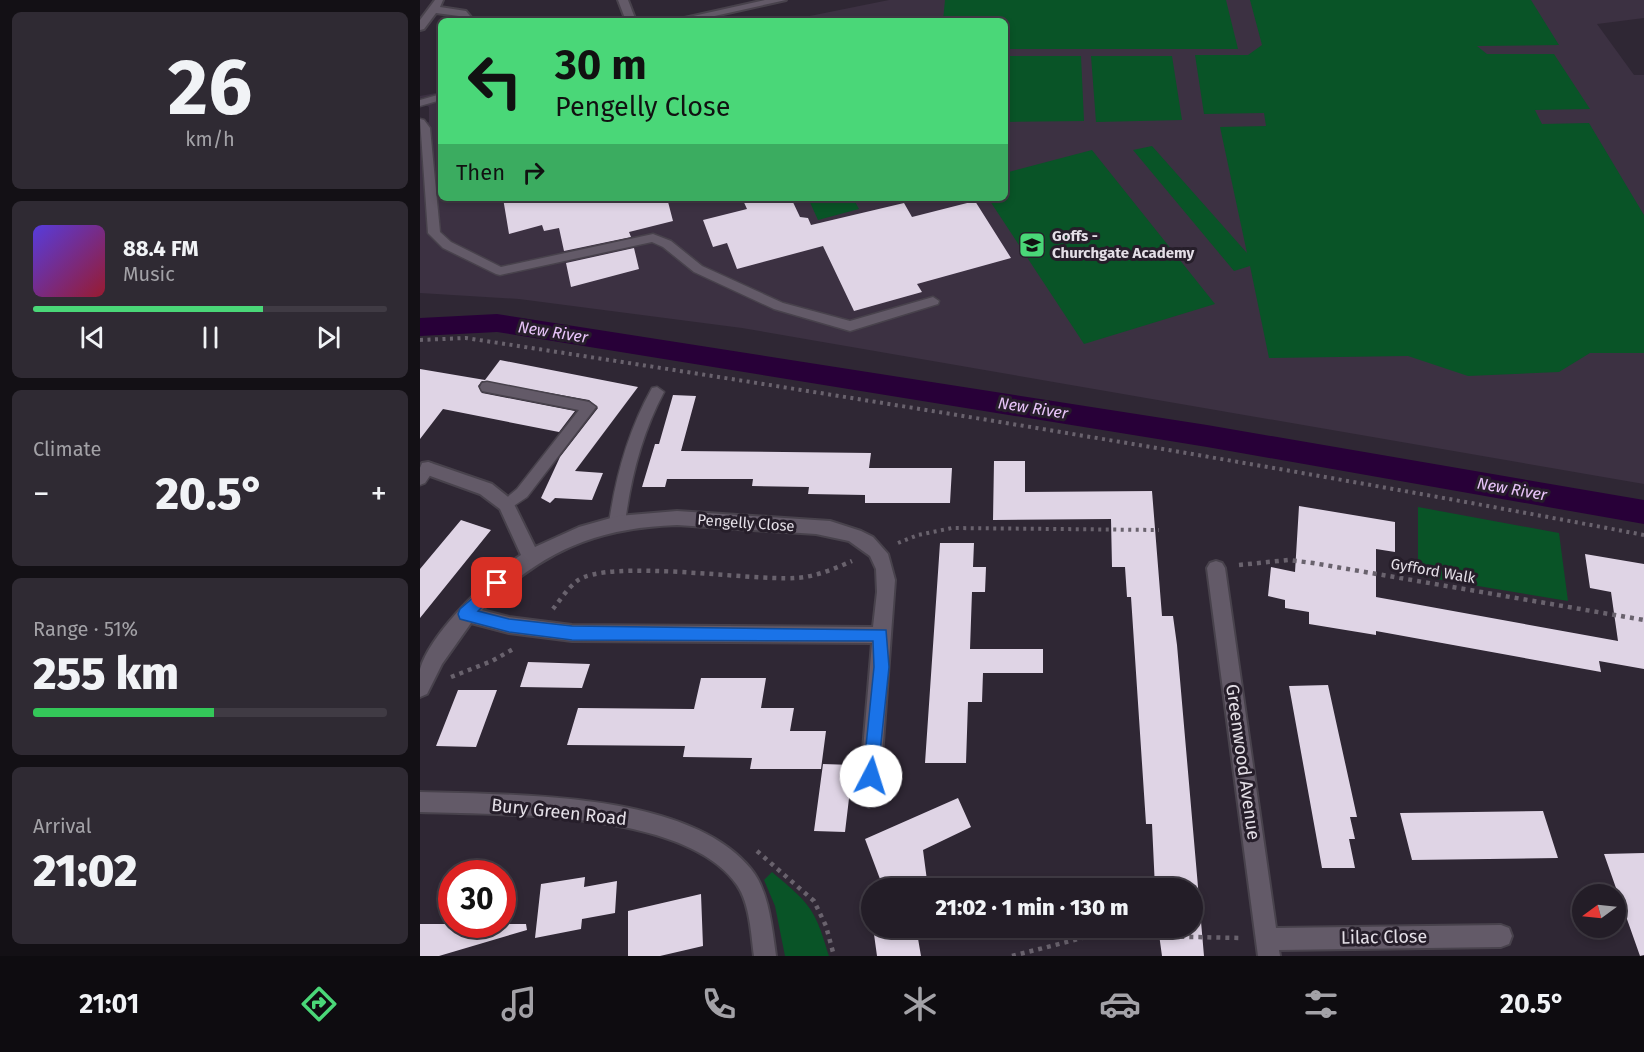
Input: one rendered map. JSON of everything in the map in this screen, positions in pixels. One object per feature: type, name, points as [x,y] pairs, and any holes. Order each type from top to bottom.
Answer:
[{"type":"street","points":[[623,0],[630,18]]},
{"type":"street","points":[[691,18],[781,0]]},
{"type":"street","points":[[420,27],[437,5],[462,13],[466,18]]},
{"type":"street","points":[[424,473],[486,489],[506,505],[530,556]]},
{"type":"street","name":"Pengelly Close","points":[[423,683],[465,614],[513,568],[530,556],[590,531],[617,523],[694,518],[827,529],[857,536],[876,551]]},
{"type":"street","points":[[869,797],[881,667],[880,634],[885,576],[876,551]]},
{"type":"street","name":"Greenwood Avenue","points":[[1216,568],[1268,947]]},
{"type":"street","points":[[465,614],[537,630],[663,634],[880,634]]},
{"type":"street","name":"Bury Green Road","points":[[420,802],[543,807],[642,821],[678,832],[709,847],[733,866],[751,890],[765,956]]},
{"type":"street","name":"Lilac Close","points":[[1268,947],[1501,936]]},
{"type":"lane","points":[[420,103],[438,98]]},
{"type":"lane","points":[[420,122],[424,128],[434,233],[447,245],[500,271],[653,238],[667,244],[698,269],[779,306],[836,324],[850,326],[933,302]]},
{"type":"lane","points":[[487,387],[589,407],[522,493],[506,505]]},
{"type":"lane","points":[[617,523],[631,454],[647,409],[657,392]]},
{"type":"path","points":[[420,340],[466,338],[1064,432],[1482,504],[1644,535]]},
{"type":"path","points":[[423,683],[443,680],[464,673],[521,644],[537,630],[577,581],[595,573],[683,572],[795,578],[824,573],[918,535],[951,528],[1159,530]]},
{"type":"path","name":"Gyfford Walk","points":[[1216,568],[1279,561],[1313,563],[1644,621]]},
{"type":"path","points":[[733,866],[755,850],[803,890],[814,901],[826,926],[834,956]]},
{"type":"path","points":[[1012,956],[1094,935],[1268,947]]},
{"type":"shaded area","name":"Goffs - Churchgate Academy","points":[[889,0],[1644,0],[1644,18],[1597,24],[1634,75],[1644,75],[1644,484],[742,328],[519,299],[420,293],[420,124],[429,122],[429,107],[420,102],[420,96],[438,93],[438,201],[1008,201],[1008,18],[800,18]]},
{"type":"green space","points":[[945,0],[1226,0],[1238,49],[1008,49],[1008,18],[943,18]]},
{"type":"green space","points":[[1250,0],[1531,0],[1559,45],[1477,46],[1487,54],[1554,54],[1590,109],[1535,110],[1542,124],[1589,123],[1644,215],[1644,353],[1590,353],[1559,372],[1468,376],[1408,356],[1269,358],[1250,266],[1234,271],[1133,150],[1152,146],[1247,253],[1220,127],[1266,126],[1264,113],[1204,114],[1195,55],[1248,55],[1262,45]]},
{"type":"green space","points":[[1008,56],[1081,56],[1084,121],[1008,122]]},
{"type":"green space","points":[[1091,56],[1172,56],[1182,120],[1096,122]]},
{"type":"green space","points":[[1092,150],[1215,304],[1084,344],[990,201],[1008,201],[1008,172]]},
{"type":"green space","points":[[809,201],[855,201],[859,209],[818,220]]},
{"type":"green space","points":[[1418,507],[1559,533],[1568,601],[1418,576]]},
{"type":"green space","points":[[772,872],[809,908],[820,927],[829,956],[785,956],[775,906],[764,880]]},
{"type":"building","points":[[504,201],[668,201],[673,221],[629,232],[631,237],[564,251],[559,228],[544,231],[542,225],[509,234]]},
{"type":"building","points":[[743,201],[792,201],[800,217],[808,218],[811,225],[904,203],[912,217],[975,201],[1011,258],[917,284],[922,292],[854,311],[823,246],[737,269],[727,243],[713,247],[703,220],[747,209]]},
{"type":"building","points":[[634,248],[639,269],[571,287],[566,263]]},
{"type":"building","points":[[500,360],[638,387],[575,471],[603,473],[592,500],[555,498],[550,503],[541,498],[560,457],[598,408],[589,400],[482,381],[478,386],[482,393],[575,411],[559,432],[443,409],[420,439],[420,369],[485,380]]},
{"type":"building","points":[[673,395],[696,396],[681,451],[871,453],[869,468],[952,468],[950,503],[865,503],[865,495],[808,494],[809,487],[752,486],[753,479],[667,479],[665,487],[642,487],[655,444],[659,444]]},
{"type":"building","points":[[994,461],[1025,461],[1025,492],[1152,491],[1162,616],[1173,616],[1177,645],[1197,878],[1155,878],[1152,824],[1146,824],[1131,597],[1127,597],[1125,567],[1112,567],[1111,519],[993,520]]},
{"type":"building","points":[[1299,506],[1395,522],[1395,552],[1376,549],[1376,597],[1618,641],[1611,592],[1590,588],[1585,554],[1644,564],[1644,669],[1599,661],[1601,672],[1376,631],[1376,635],[1309,624],[1309,612],[1285,608],[1285,600],[1268,596],[1271,567],[1295,572]]},
{"type":"building","points":[[461,520],[491,530],[420,618],[420,569]]},
{"type":"building","points":[[940,543],[974,543],[973,567],[986,567],[985,592],[972,592],[970,649],[1043,649],[1043,673],[983,673],[982,702],[968,702],[966,763],[925,763]]},
{"type":"building","points":[[528,662],[590,664],[582,688],[520,687]]},
{"type":"building","points":[[701,678],[766,678],[761,708],[794,708],[790,731],[826,731],[821,769],[750,769],[752,758],[683,757],[685,746],[567,745],[578,708],[694,709]]},
{"type":"building","points":[[1328,685],[1357,817],[1350,817],[1355,839],[1349,839],[1355,868],[1322,868],[1289,686]]},
{"type":"building","points":[[458,690],[497,690],[476,747],[436,746]]},
{"type":"building","points":[[823,764],[853,765],[845,832],[814,831]]},
{"type":"building","points":[[958,798],[971,827],[923,850],[927,878],[880,878],[865,839]]},
{"type":"building","points":[[1543,811],[1558,858],[1412,860],[1400,813]]},
{"type":"building","points":[[1644,853],[1644,955],[1640,956],[1626,916],[1626,884],[1615,884],[1604,854]]},
{"type":"building","points":[[585,877],[584,887],[617,881],[615,913],[582,919],[581,929],[535,938],[541,884]]},
{"type":"building","points":[[701,894],[703,946],[660,956],[628,956],[628,911]]},
{"type":"building","points":[[420,924],[438,924],[438,938],[500,938],[439,956],[420,956]]},
{"type":"building","points":[[516,924],[526,924],[527,930],[516,933]]},
{"type":"building","points":[[875,938],[918,938],[921,956],[877,956]]},
{"type":"building","points":[[1160,938],[1202,938],[1204,956],[1162,956]]},
{"type":"waterway","name":"New River","points":[[420,327],[497,323],[1207,436],[1644,512]]},
{"type":"place","name":"Goffs - Churchgate Academy","points":[[1032,245]]},
{"type":"route","points":[[497,583],[465,614],[537,630],[572,633],[798,636],[880,634],[881,667],[871,776]]}]
